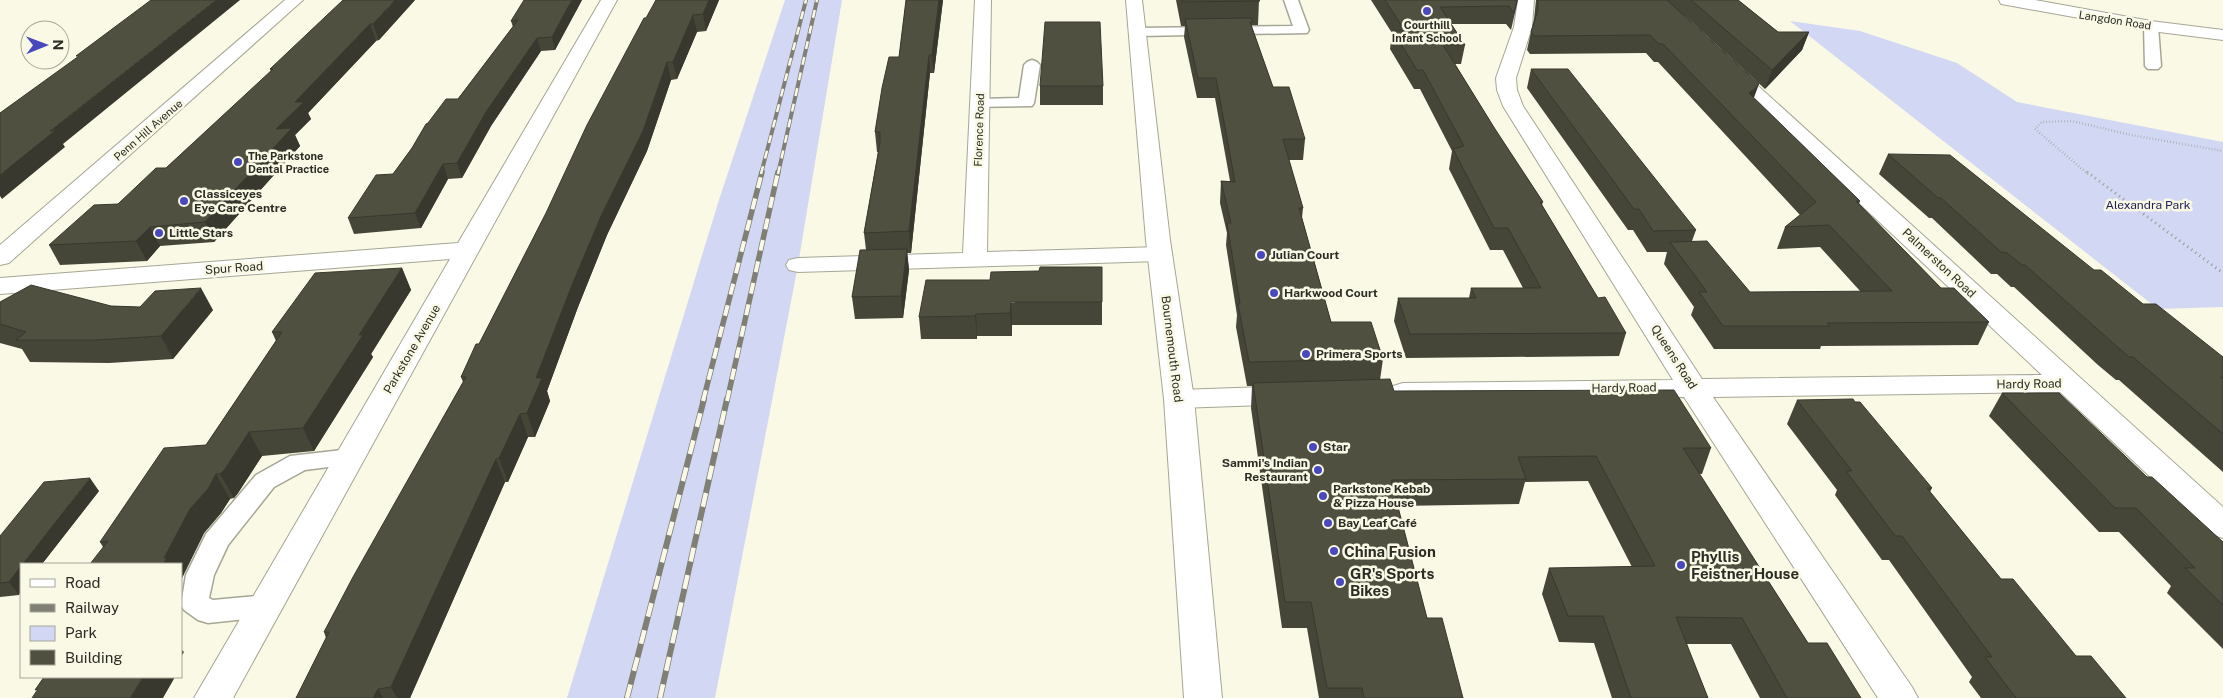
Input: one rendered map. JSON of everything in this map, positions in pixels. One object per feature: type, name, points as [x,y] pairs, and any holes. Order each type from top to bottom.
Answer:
[{"type":"main road","name":"Penn Hill Avenue","points":[[0,258],[295,0]]},
{"type":"main road","name":"Parkstone Avenue","points":[[213,698],[609,0]]},
{"type":"main road","name":"Florence Road","points":[[975,259],[983,0]]},
{"type":"main road","name":"Bournemouth Road","points":[[1134,0],[1160,254],[1179,399],[1203,698]]},
{"type":"main road","name":"Queens Road","points":[[1526,0],[1523,27],[1506,78],[1507,90],[1513,106],[1693,388],[1899,698]]},
{"type":"main road","name":"Langdon Road","points":[[2007,0],[2151,26],[2223,35]]},
{"type":"main road","name":"Palmerston Road","points":[[1712,54],[2223,526]]},
{"type":"main road","name":"Spur Road","points":[[0,286],[468,250]]},
{"type":"main road","points":[[798,265],[1160,254]]},
{"type":"main road","name":"Hardy Road","points":[[1377,393],[2069,383]]},
{"type":"main road","points":[[1179,399],[1317,395]]},
{"type":"lane","points":[[1138,32],[1302,30],[1291,0]]},
{"type":"lane","points":[[2151,26],[2153,66]]},
{"type":"lane","points":[[980,104],[1026,103],[1032,65]]},
{"type":"lane","points":[[266,606],[208,612],[194,602],[200,575],[216,541],[265,481],[299,462],[351,457]]},
{"type":"path","points":[[2223,151],[2131,135],[2072,121],[2042,122],[2035,129],[2070,160],[2223,273]]},
{"type":"green space","points":[[785,0],[842,0],[798,265],[715,698],[567,698],[718,203]]},
{"type":"green space","name":"Alexandra Park","points":[[1790,21],[1860,31],[1957,63],[2017,102],[2223,142],[2223,307],[2158,309]]},
{"type":"building","points":[[151,0],[216,0],[50,131],[56,130],[0,175],[0,113],[60,70],[70,70],[70,62],[79,56],[76,56]]},
{"type":"building","points":[[343,0],[395,0],[295,102],[304,102],[276,129],[292,128],[205,222],[150,227],[136,241],[49,245],[94,205],[118,204],[156,168],[166,168],[273,69],[270,69]]},
{"type":"building","points":[[524,0],[572,0],[552,37],[537,38],[486,112],[457,163],[443,164],[415,213],[348,218],[376,175],[393,174],[412,148],[426,124],[446,99],[458,99],[518,20],[511,21]]},
{"type":"building","points":[[656,0],[709,0],[703,14],[693,15],[673,62],[667,62],[643,131],[602,214],[572,285],[536,378],[542,378],[527,413],[520,414],[499,458],[496,459],[391,687],[378,689],[373,698],[296,698],[329,632],[324,632],[466,377],[461,377],[476,344],[479,344],[546,213],[587,125],[644,18],[646,18]]},
{"type":"building","points":[[906,0],[939,0],[932,55],[929,55],[909,231],[864,233],[880,143],[880,132],[875,132],[882,88],[889,57],[899,57]]},
{"type":"building","points":[[1182,0],[1259,0],[1260,1],[1182,2]]},
{"type":"building","points":[[1385,0],[1517,0],[1514,13],[1509,6],[1440,7],[1465,45],[1443,45],[1543,202],[1540,202],[1598,298],[1605,297],[1626,333],[1410,334],[1398,298],[1476,298],[1471,288],[1541,288],[1508,228],[1494,228],[1453,149],[1464,146],[1423,70],[1417,70],[1393,31],[1405,31]]},
{"type":"building","points":[[1538,0],[1667,0],[1759,84],[1749,93],[1860,201],[1856,201],[1941,288],[1954,288],[1989,322],[1827,323],[1830,326],[1723,326],[1699,292],[1707,292],[1670,242],[1707,241],[1750,292],[1892,291],[1829,225],[1785,227],[1816,202],[1663,44],[1659,44],[1650,35],[1534,36],[1531,32],[1538,10]]},
{"type":"building","points":[[1691,0],[1738,0],[1778,32],[1809,32],[1772,70]]},
{"type":"building","points":[[1251,18],[1253,22],[1250,22],[1273,87],[1289,87],[1305,139],[1283,139],[1303,208],[1299,208],[1331,322],[1371,322],[1383,359],[1249,362],[1238,304],[1240,304],[1227,223],[1231,223],[1221,181],[1235,182],[1216,78],[1198,78],[1185,19]]},
{"type":"building","points":[[1045,22],[1100,22],[1103,86],[1040,86]]},
{"type":"building","points":[[1531,69],[1568,69],[1696,230],[1653,231],[1639,209],[1634,209]]},
{"type":"building","points":[[1888,154],[1950,155],[2094,270],[2101,270],[2143,304],[2156,304],[2223,357],[2223,377],[2221,377],[2223,379],[2223,434],[2133,357],[2129,357],[2025,265],[2022,265],[2007,253],[2001,252]]},
{"type":"building","points":[[907,249],[901,296],[852,297],[860,250]]},
{"type":"building","points":[[1040,267],[1102,267],[1102,302],[1011,302],[1010,313],[919,317],[926,280],[990,280],[991,272],[1039,271]]},
{"type":"building","points":[[402,268],[359,335],[363,335],[303,428],[249,432],[225,469],[220,474],[216,474],[208,489],[190,509],[164,558],[167,558],[164,563],[91,563],[108,541],[100,542],[164,448],[206,445],[282,332],[272,332],[315,273]]},
{"type":"building","points":[[31,285],[111,306],[140,307],[155,291],[201,288],[161,336],[96,340],[16,340],[26,332],[0,324],[0,302]]},
{"type":"building","points":[[1390,379],[1394,391],[1674,390],[1711,448],[1683,448],[1808,643],[1827,643],[1861,698],[1787,698],[1742,618],[1676,617],[1708,698],[1631,698],[1603,616],[1568,616],[1549,568],[1655,566],[1596,456],[1518,457],[1526,479],[1391,480],[1427,618],[1442,618],[1463,698],[1364,698],[1362,688],[1327,688],[1311,602],[1285,602],[1253,383]]},
{"type":"building","points":[[2002,393],[2059,393],[2147,477],[2152,477],[2223,542],[2223,605],[2185,568],[2195,568],[2136,508],[2115,508]]},
{"type":"building","points":[[1853,399],[1855,402],[1860,402],[1932,488],[1927,488],[2001,579],[2013,579],[2076,656],[2091,656],[2126,698],[2016,698],[1985,657],[1992,657],[1902,536],[1895,536],[1846,471],[1852,471],[1797,400]]},
{"type":"building","points":[[90,478],[24,563],[20,563],[20,567],[9,582],[0,583],[0,536],[44,482]]},
{"type":"building","points":[[43,678],[142,678],[130,698],[32,698],[38,689],[35,690]]},
{"type":"railway","points":[[761,174],[806,0]]},
{"type":"railway","points":[[778,174],[817,0]]},
{"type":"railway","points":[[703,401],[762,172]]},
{"type":"railway","points":[[727,401],[778,172]]},
{"type":"railway","points":[[627,698],[704,399]]},
{"type":"railway","points":[[660,698],[727,399]]},
{"type":"place","name":"Courthill Infant School","points":[[1427,11]]},
{"type":"place","name":"The Parkstone Dental Practice","points":[[238,162]]},
{"type":"place","name":"Classiceyes Eye Care Centre","points":[[184,201]]},
{"type":"place","name":"Little Stars","points":[[159,233]]},
{"type":"place","name":"Julian Court","points":[[1261,255]]},
{"type":"place","name":"Harkwood Court","points":[[1274,293]]},
{"type":"place","name":"Primera Sports","points":[[1306,354]]},
{"type":"place","name":"Star","points":[[1313,447]]},
{"type":"place","name":"Sammi's Indian Restaurant","points":[[1318,470]]},
{"type":"place","name":"Parkstone Kebab & Pizza House","points":[[1323,496]]},
{"type":"place","name":"Bay Leaf Café","points":[[1328,523]]},
{"type":"place","name":"China Fusion","points":[[1334,551]]},
{"type":"place","name":"Phyllis Feistner House","points":[[1681,565]]},
{"type":"place","name":"GR's Sports Bikes","points":[[1340,582]]}]
